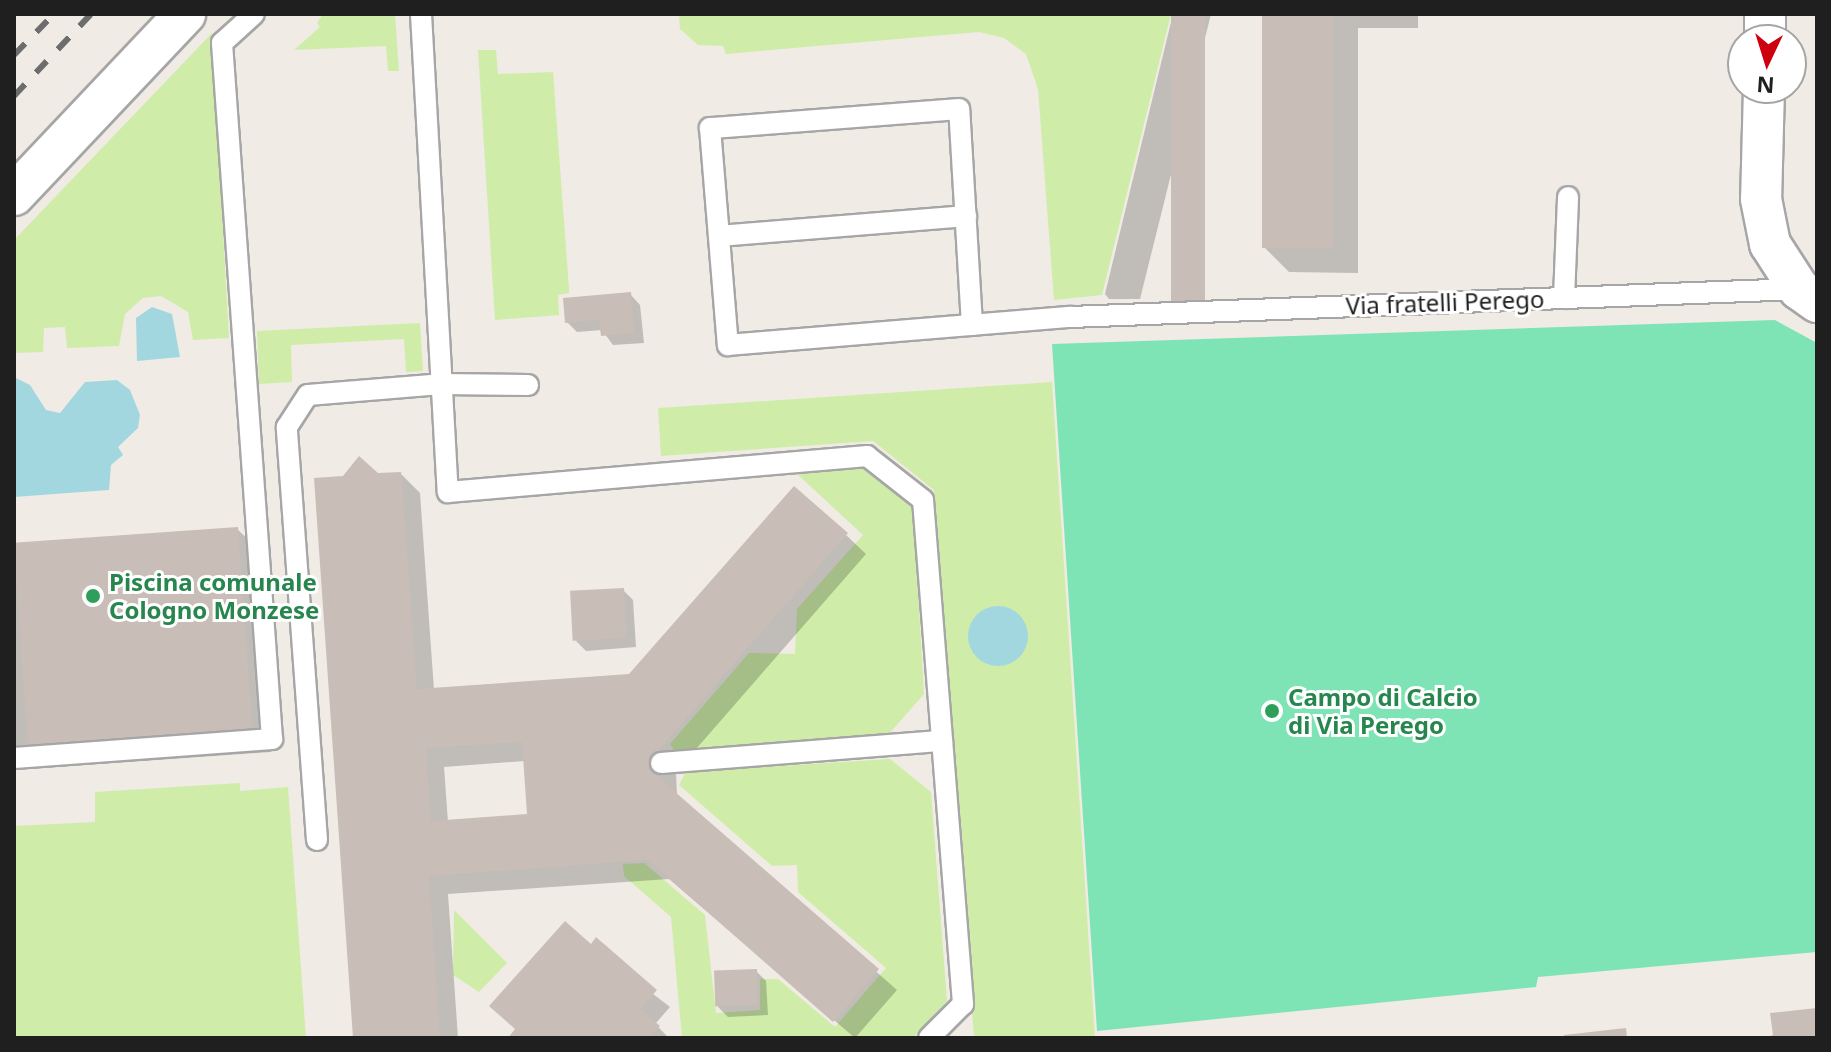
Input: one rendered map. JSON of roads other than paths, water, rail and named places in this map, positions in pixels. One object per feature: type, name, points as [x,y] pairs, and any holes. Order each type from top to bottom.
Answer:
[{"type":"street","points":[[14,195],[185,14]]},
{"type":"street","points":[[1764,104],[1761,199],[1770,244],[1808,296]]},
{"type":"lane","points":[[14,758],[272,739],[222,43],[254,14]]},
{"type":"lane","points":[[421,14],[448,492],[867,456],[923,500],[963,1004],[929,1038]]},
{"type":"lane","points":[[966,216],[719,236],[710,128],[959,109],[966,216],[972,325]]},
{"type":"lane","points":[[1564,298],[1568,197]]},
{"type":"lane","name":"Via fratelli Perego","points":[[719,236],[728,345],[1070,317],[1564,298],[1808,296]]},
{"type":"lane","points":[[317,840],[287,427],[308,395],[441,384],[528,385]]},
{"type":"lane","points":[[661,763],[942,741]]},
{"type":"water","points":[[152,307],[172,314],[180,357],[137,361],[136,318]]},
{"type":"water","points":[[14,377],[30,385],[46,410],[60,413],[85,382],[117,380],[130,390],[140,415],[138,428],[118,447],[123,455],[111,465],[109,490],[14,497]]},
{"type":"water","points":[[998,606],[1019,615],[1028,636],[1019,657],[998,666],[977,657],[968,636],[977,615]]},
{"type":"railway","points":[[14,55],[54,14]]},
{"type":"railway","points":[[14,96],[91,14]]},
{"type":"place","name":"Piscina comunale Cologno Monzese","points":[[93,596]]},
{"type":"place","name":"Campo di Calcio di Via Perego","points":[[1272,711]]}]
